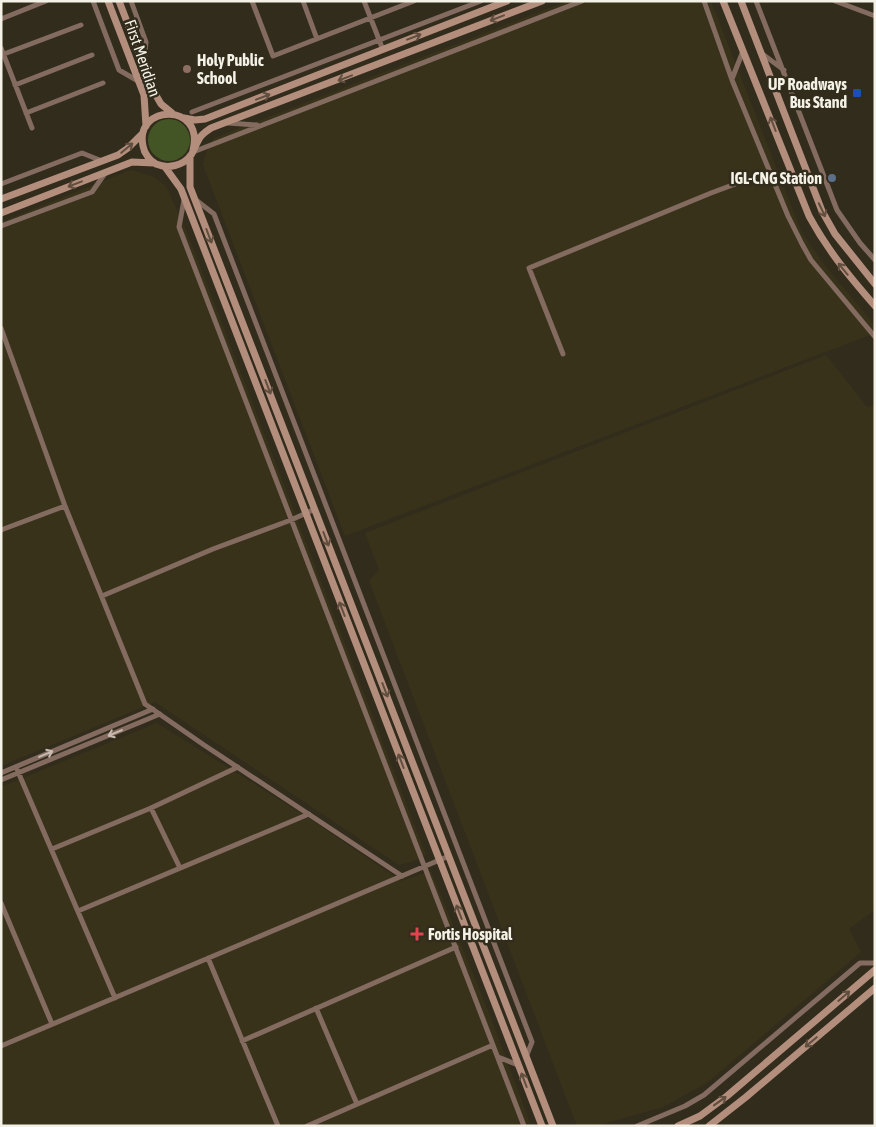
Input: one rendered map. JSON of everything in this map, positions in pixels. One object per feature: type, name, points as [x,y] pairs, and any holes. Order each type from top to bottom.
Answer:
[{"type":"street","points":[[1,19],[46,1]]},
{"type":"street","points":[[93,1],[119,70],[139,81]]},
{"type":"street","name":"First Meridian","points":[[108,1],[144,95],[146,126]]},
{"type":"street","name":"First Meridian","points":[[119,1],[154,92],[161,104],[172,114]]},
{"type":"street","points":[[131,1],[146,42],[144,66]]},
{"type":"street","points":[[303,1],[316,39]]},
{"type":"street","points":[[364,1],[383,50]]},
{"type":"street","points":[[252,2],[273,56],[414,1]]},
{"type":"street","points":[[192,112],[481,1]]},
{"type":"street","points":[[1,199],[118,155],[142,134],[151,120],[159,115],[172,114],[195,120],[205,119],[507,1]]},
{"type":"street","points":[[142,134],[143,147],[149,158],[165,167],[175,166],[186,160],[201,136],[212,128],[289,100],[542,1]]},
{"type":"street","points":[[704,1],[732,80],[788,216],[812,260],[875,337]]},
{"type":"street","points":[[723,1],[809,216],[841,267],[875,306]]},
{"type":"street","points":[[741,1],[822,212],[835,234],[875,284]]},
{"type":"street","points":[[756,1],[837,210],[860,243],[875,260]]},
{"type":"street","points":[[835,1],[875,16]]},
{"type":"street","points":[[192,153],[579,2]]},
{"type":"street","points":[[4,54],[82,25]]},
{"type":"street","points":[[1,48],[32,128]]},
{"type":"street","points":[[732,80],[743,51]]},
{"type":"street","points":[[760,52],[784,70]]},
{"type":"street","points":[[15,85],[92,55]]},
{"type":"street","points":[[26,113],[103,83]]},
{"type":"street","points":[[232,109],[239,94]]},
{"type":"street","points":[[183,118],[190,125],[195,135],[190,187],[553,1126]]},
{"type":"street","points":[[226,122],[260,125]]},
{"type":"street","points":[[1,184],[82,153],[102,161]]},
{"type":"street","points":[[1,213],[132,162],[155,163]]},
{"type":"street","points":[[165,167],[181,189],[542,1126]]},
{"type":"street","points":[[563,354],[529,268],[710,193],[770,171]]},
{"type":"street","points":[[1,226],[92,192],[106,172]]},
{"type":"street","points":[[184,199],[179,227],[524,1126]]},
{"type":"street","points":[[195,200],[214,214],[532,1042],[526,1057]]},
{"type":"street","points":[[1,328],[65,506],[145,704],[402,876]]},
{"type":"street","points":[[1,530],[65,506]]},
{"type":"street","points":[[102,596],[213,549],[315,509]]},
{"type":"street","points":[[1,773],[153,709]]},
{"type":"street","points":[[1,780],[160,714]]},
{"type":"street","points":[[16,767],[115,998]]},
{"type":"street","points":[[52,850],[151,808],[238,767]]},
{"type":"street","points":[[151,808],[180,868]]},
{"type":"street","points":[[78,911],[308,814]]},
{"type":"street","points":[[1,1046],[449,856]]},
{"type":"street","points":[[1,903],[52,1024]]},
{"type":"street","points":[[242,1041],[456,947]]},
{"type":"street","points":[[208,958],[278,1126]]},
{"type":"street","points":[[637,1126],[685,1106],[704,1095],[860,963],[875,963]]},
{"type":"street","points":[[678,1126],[700,1116],[727,1096],[875,970]]},
{"type":"street","points":[[709,1126],[875,988]]},
{"type":"street","points":[[316,1008],[357,1104]]},
{"type":"street","points":[[307,1126],[494,1045]]},
{"type":"street","points":[[498,1057],[518,1065]]},
{"type":"shaded area","points":[[567,1],[711,1],[802,233],[826,267],[875,325],[875,333],[345,536],[203,165],[206,152],[214,138]]},
{"type":"shaded area","points":[[131,170],[154,177],[166,186],[187,232],[426,855],[417,860],[399,865],[155,702],[1,766],[1,222]]},
{"type":"shaded area","points":[[826,355],[867,407],[875,405],[875,910],[849,929],[861,952],[708,1082],[663,1107],[596,1126],[577,1126],[369,581],[379,570],[365,533]]},
{"type":"shaded area","points":[[157,723],[310,819],[401,881],[431,871],[491,1018],[531,1126],[1,1126],[1,787]]},
{"type":"green space","points":[[173,119],[181,122],[187,128],[190,140],[187,152],[181,158],[165,161],[157,158],[151,152],[148,136],[151,128],[157,122]]},
{"type":"place","name":"Holy Public School","points":[[187,69]]},
{"type":"place","name":"UP Roadways Bus Stand","points":[[857,93]]},
{"type":"place","name":"IGL-CNG Station","points":[[832,178]]},
{"type":"place","name":"Fortis Hospital","points":[[417,934]]}]
